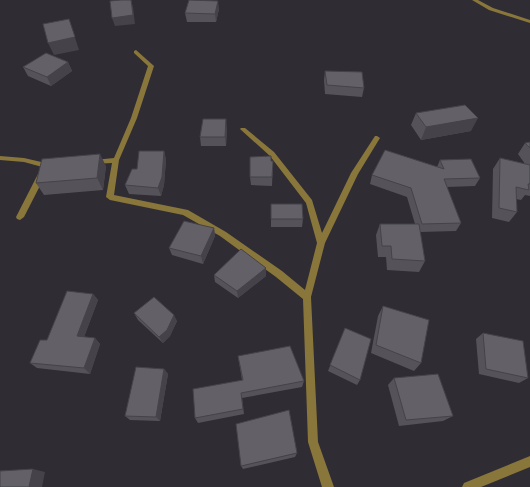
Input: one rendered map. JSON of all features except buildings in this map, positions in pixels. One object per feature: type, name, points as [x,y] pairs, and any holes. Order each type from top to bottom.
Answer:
[{"type":"street","points":[[474,0],[491,9],[530,22]]},
{"type":"street","points":[[136,52],[151,66],[134,118],[116,160],[110,197],[185,212],[223,234],[279,274],[307,297]]},
{"type":"street","points":[[243,129],[272,154],[309,202],[321,243]]},
{"type":"street","points":[[328,487],[313,442],[307,297],[321,243],[355,173],[377,138]]},
{"type":"street","points":[[0,158],[24,160],[50,166],[20,217]]},
{"type":"street","points":[[85,163],[116,160]]},
{"type":"street","points":[[468,487],[530,461]]}]
